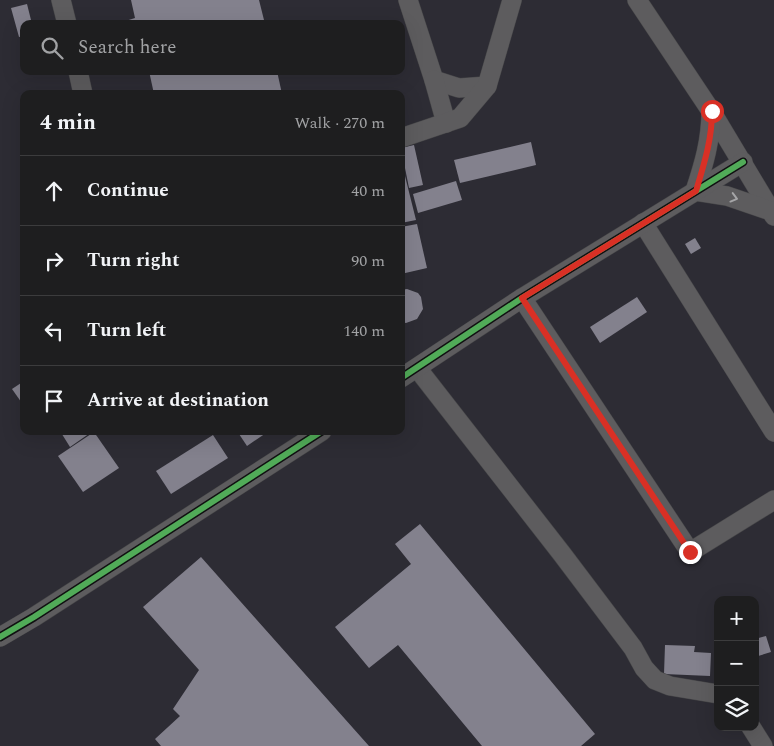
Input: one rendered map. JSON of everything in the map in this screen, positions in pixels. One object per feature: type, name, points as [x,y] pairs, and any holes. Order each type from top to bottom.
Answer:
[{"type":"street","points":[[61,0],[66,20]]},
{"type":"street","points":[[408,0],[446,124]]},
{"type":"street","points":[[405,137],[460,118],[487,86],[512,0]]},
{"type":"street","points":[[637,0],[712,111],[772,213]]},
{"type":"street","points":[[79,75],[82,90]]},
{"type":"street","points":[[434,80],[459,88],[487,86]]},
{"type":"street","points":[[696,191],[708,152],[712,130],[712,111]]},
{"type":"street","points":[[405,376],[522,298],[743,162]]},
{"type":"street","points":[[696,191],[727,196],[772,213]]},
{"type":"street","points":[[643,223],[774,432]]},
{"type":"street","points":[[522,298],[690,552],[774,500]]},
{"type":"street","points":[[417,368],[598,601],[633,648],[644,668],[655,680],[670,686],[714,692]]},
{"type":"street","points":[[0,637],[316,435]]},
{"type":"street","points":[[754,731],[764,746]]},
{"type":"shaded area","points":[[0,0],[774,0],[774,746],[0,746]]},
{"type":"building","points":[[131,0],[259,0],[264,20],[129,20],[135,18]]},
{"type":"building","points":[[27,4],[31,20],[20,20],[20,37],[19,37],[11,8]]},
{"type":"building","points":[[150,75],[278,75],[281,90],[153,90]]},
{"type":"building","points":[[531,142],[536,165],[460,183],[454,160]]},
{"type":"building","points":[[414,145],[423,185],[409,188],[405,168],[405,147]]},
{"type":"building","points":[[405,176],[416,220],[405,222]]},
{"type":"building","points":[[456,181],[462,200],[418,213],[413,194]]},
{"type":"building","points":[[417,224],[427,268],[405,273],[405,226]]},
{"type":"building","points":[[695,238],[701,248],[691,254],[685,244]]},
{"type":"building","points":[[405,289],[418,293],[421,297],[423,309],[417,319],[406,323],[405,323]]},
{"type":"building","points":[[637,297],[647,312],[600,343],[590,327]]},
{"type":"building","points":[[20,384],[20,400],[12,389]]},
{"type":"building","points":[[62,435],[87,435],[70,447]]},
{"type":"building","points":[[90,435],[96,435],[119,468],[83,492],[58,456]]},
{"type":"building","points":[[213,435],[228,458],[171,494],[156,471]]},
{"type":"building","points":[[240,435],[263,435],[247,446]]},
{"type":"building","points":[[420,524],[595,734],[581,746],[482,746],[398,645],[369,668],[335,627],[411,564],[395,544]]},
{"type":"building","points":[[201,557],[369,746],[161,746],[155,739],[180,716],[173,709],[199,670],[143,607]]},
{"type":"building","points":[[766,636],[771,652],[759,656],[759,638]]},
{"type":"building","points":[[665,645],[695,646],[694,652],[711,653],[710,676],[664,674]]},
{"type":"cycle path","points":[[405,375],[522,298],[743,162]]},
{"type":"cycle path","points":[[0,637],[316,435]]},
{"type":"route","points":[[690,552],[522,298],[696,191],[708,152],[712,130],[712,111]]}]
